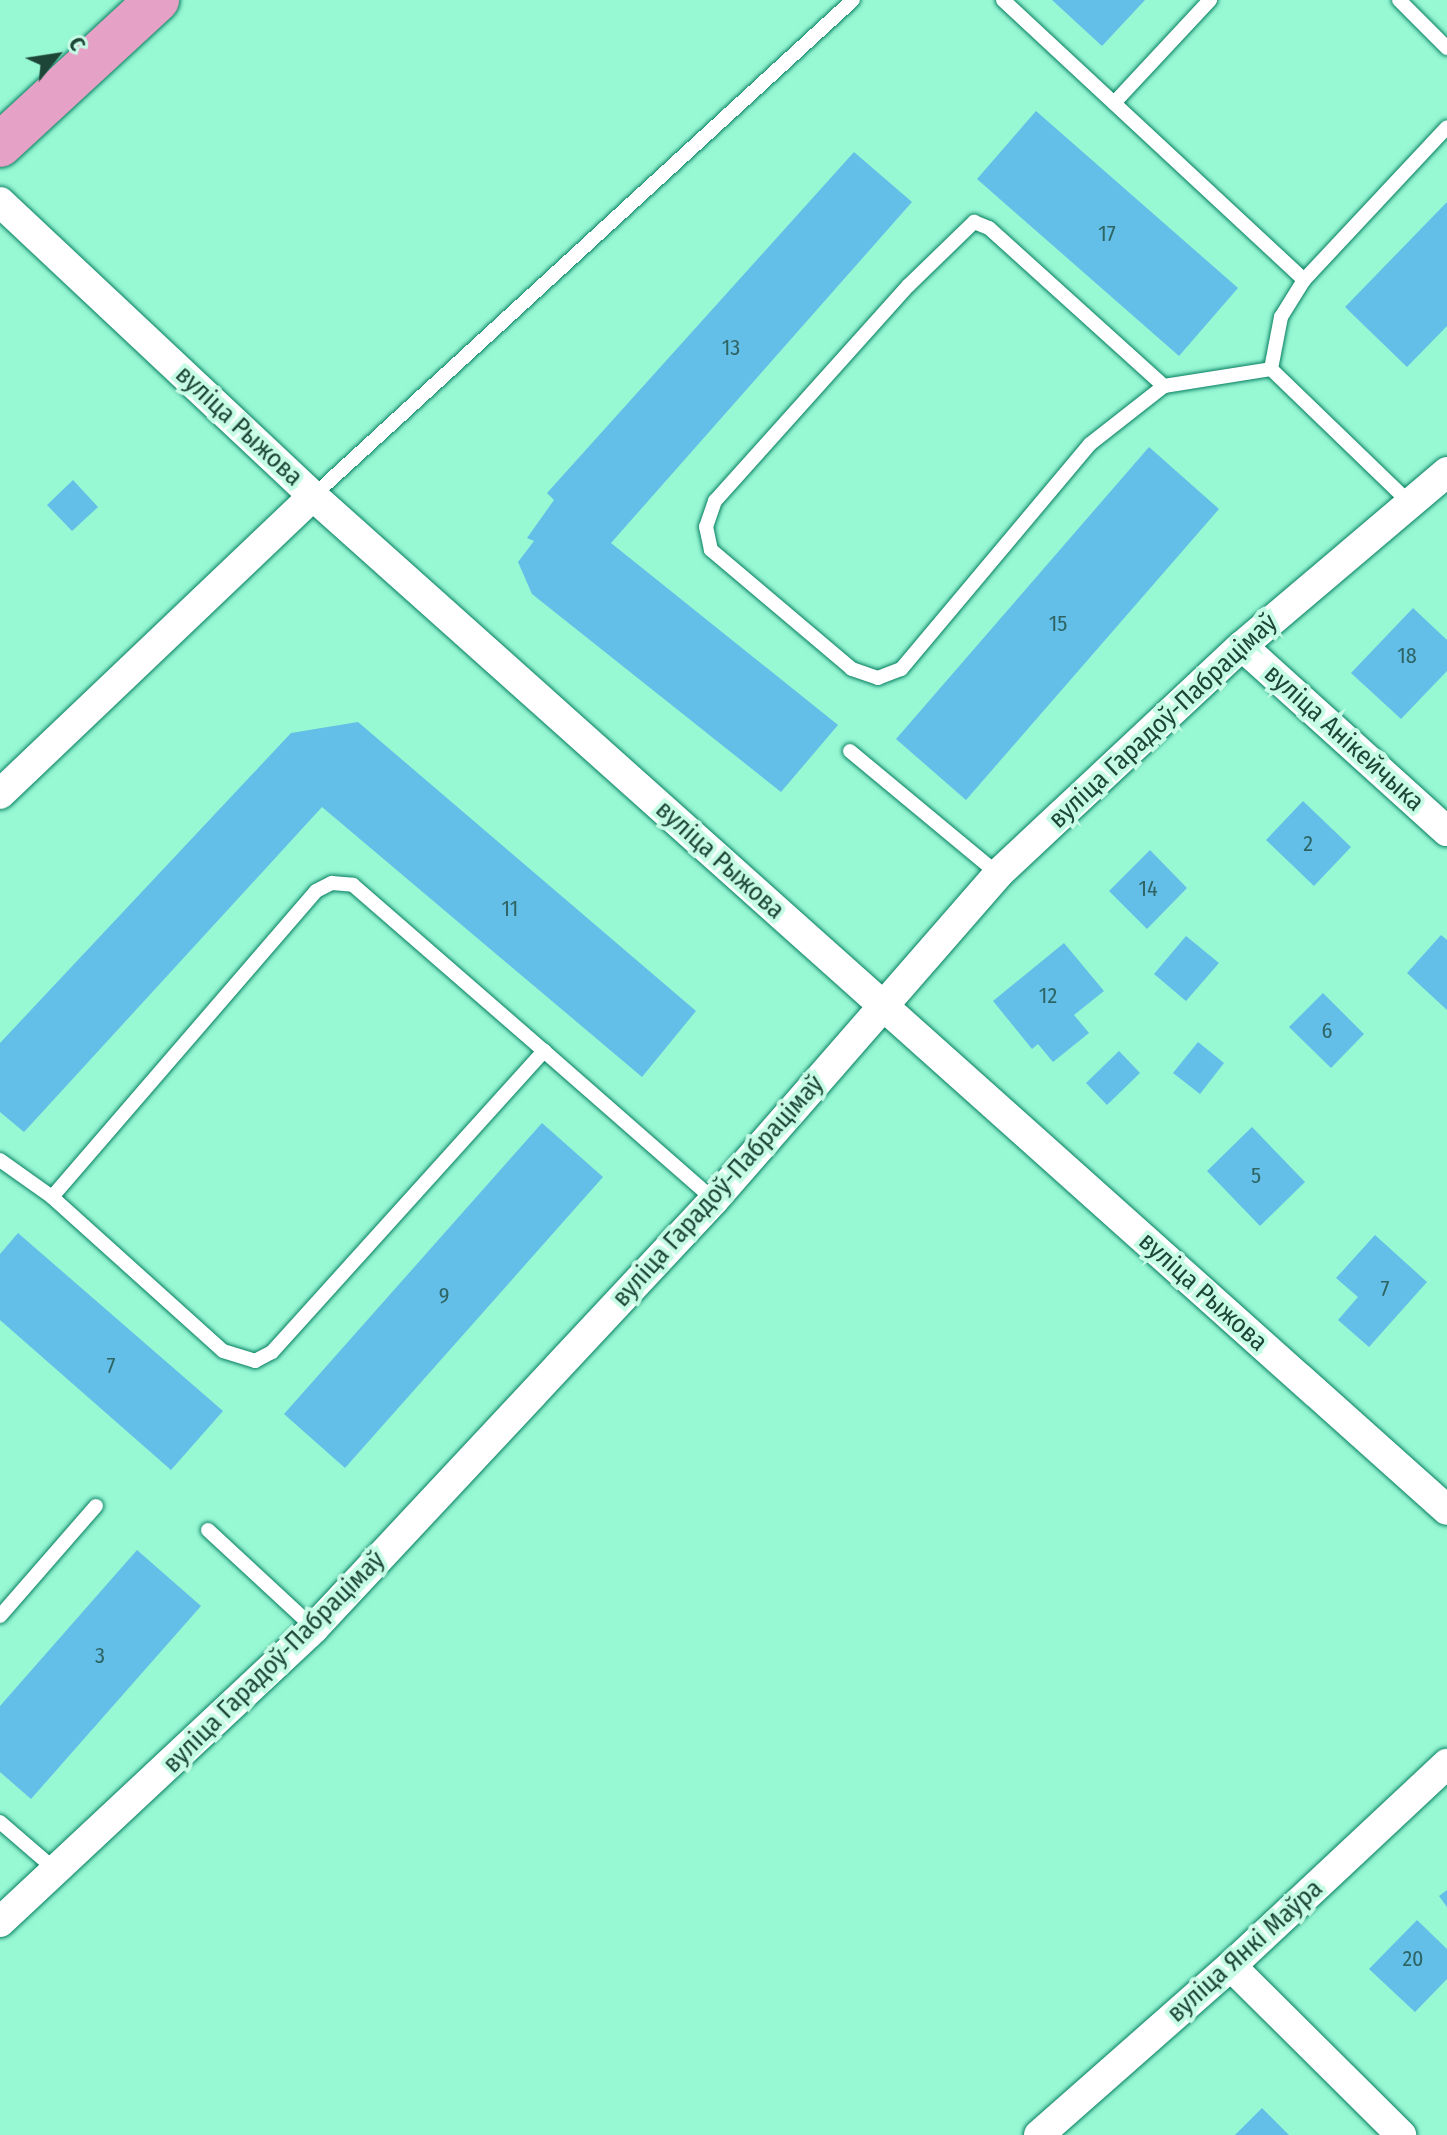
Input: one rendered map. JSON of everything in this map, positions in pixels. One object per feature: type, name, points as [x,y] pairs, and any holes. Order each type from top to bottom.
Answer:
[{"type":"main road","points":[[0,145],[157,0]]},
{"type":"street","name":"вуліца Рыжова","points":[[0,202],[313,496],[1447,1510]]},
{"type":"street","name":"вуліца Гарадоў-Пабрацімаў","points":[[0,1922],[58,1872],[314,1628],[714,1200],[998,874],[1242,646],[1447,472]]},
{"type":"street","points":[[0,794],[313,496]]},
{"type":"street","name":"вуліца Анікейчыка","points":[[1242,646],[1447,831]]},
{"type":"street","name":"вуліца Янкі Маўра","points":[[1039,2135],[1231,1966],[1447,1764]]},
{"type":"street","points":[[1231,1966],[1401,2135]]},
{"type":"lane","points":[[313,496],[853,0]]},
{"type":"lane","points":[[1003,0],[1304,280]]},
{"type":"lane","points":[[1114,103],[1210,0]]},
{"type":"lane","points":[[1399,0],[1447,48]]},
{"type":"lane","points":[[1271,369],[1281,317],[1304,280],[1447,127]]},
{"type":"lane","points":[[1164,386],[989,228],[974,222],[940,252],[715,501],[706,527],[711,550],[852,669],[878,678],[901,669],[1090,444],[1164,386],[1271,369]]},
{"type":"lane","points":[[1271,369],[1410,503]]},
{"type":"lane","points":[[850,751],[998,874]]},
{"type":"lane","points":[[52,1197],[316,891],[332,883],[353,885],[714,1200]]},
{"type":"lane","points":[[0,1160],[52,1197],[223,1351],[255,1361],[272,1352],[544,1051]]},
{"type":"lane","points":[[0,1616],[96,1506]]},
{"type":"lane","points":[[208,1530],[314,1628]]},
{"type":"lane","points":[[0,1822],[58,1872]]},
{"type":"building","points":[[1052,0],[1145,0],[1102,46]]},
{"type":"building","points":[[1036,111],[1238,288],[1179,356],[977,179]]},
{"type":"building","points":[[854,152],[912,202],[611,543],[838,725],[781,792],[532,594],[518,562],[534,541],[527,538],[554,500],[547,493]]},
{"type":"building","points":[[1447,202],[1447,326],[1407,367],[1345,307]]},
{"type":"building","points":[[1149,447],[1219,509],[966,800],[896,739]]},
{"type":"building","points":[[73,480],[98,507],[72,531],[47,505]]},
{"type":"building","points":[[1413,608],[1447,640],[1447,671],[1401,719],[1351,673]]},
{"type":"building","points":[[358,722],[696,1011],[642,1077],[322,807],[24,1132],[0,1112],[0,1043],[291,733]]},
{"type":"building","points":[[1303,801],[1351,847],[1314,886],[1266,840]]},
{"type":"building","points":[[1150,850],[1187,888],[1147,929],[1109,891]]},
{"type":"building","points":[[1441,935],[1447,940],[1447,1010],[1407,973]]},
{"type":"building","points":[[1186,936],[1219,963],[1186,1001],[1154,974]]},
{"type":"building","points":[[1064,943],[1104,991],[1074,1015],[1089,1033],[1053,1062],[1038,1044],[1032,1049],[993,1001]]},
{"type":"building","points":[[1323,993],[1364,1034],[1331,1068],[1289,1027]]},
{"type":"building","points":[[1198,1042],[1224,1063],[1200,1094],[1173,1073]]},
{"type":"building","points":[[1119,1051],[1140,1073],[1107,1105],[1086,1083]]},
{"type":"building","points":[[542,1123],[603,1177],[345,1468],[284,1414]]},
{"type":"building","points":[[1252,1127],[1305,1182],[1260,1226],[1207,1171]]},
{"type":"building","points":[[18,1233],[223,1411],[171,1470],[0,1320],[0,1254]]},
{"type":"building","points":[[1375,1235],[1427,1282],[1369,1347],[1338,1320],[1358,1297],[1336,1278]]},
{"type":"building","points":[[137,1550],[201,1606],[31,1799],[0,1772],[0,1706]]},
{"type":"building","points":[[1447,1890],[1447,1907],[1439,1896]]},
{"type":"building","points":[[1417,1920],[1447,1949],[1447,1979],[1415,2012],[1369,1969]]},
{"type":"building","points":[[1262,2108],[1289,2135],[1235,2135]]}]
